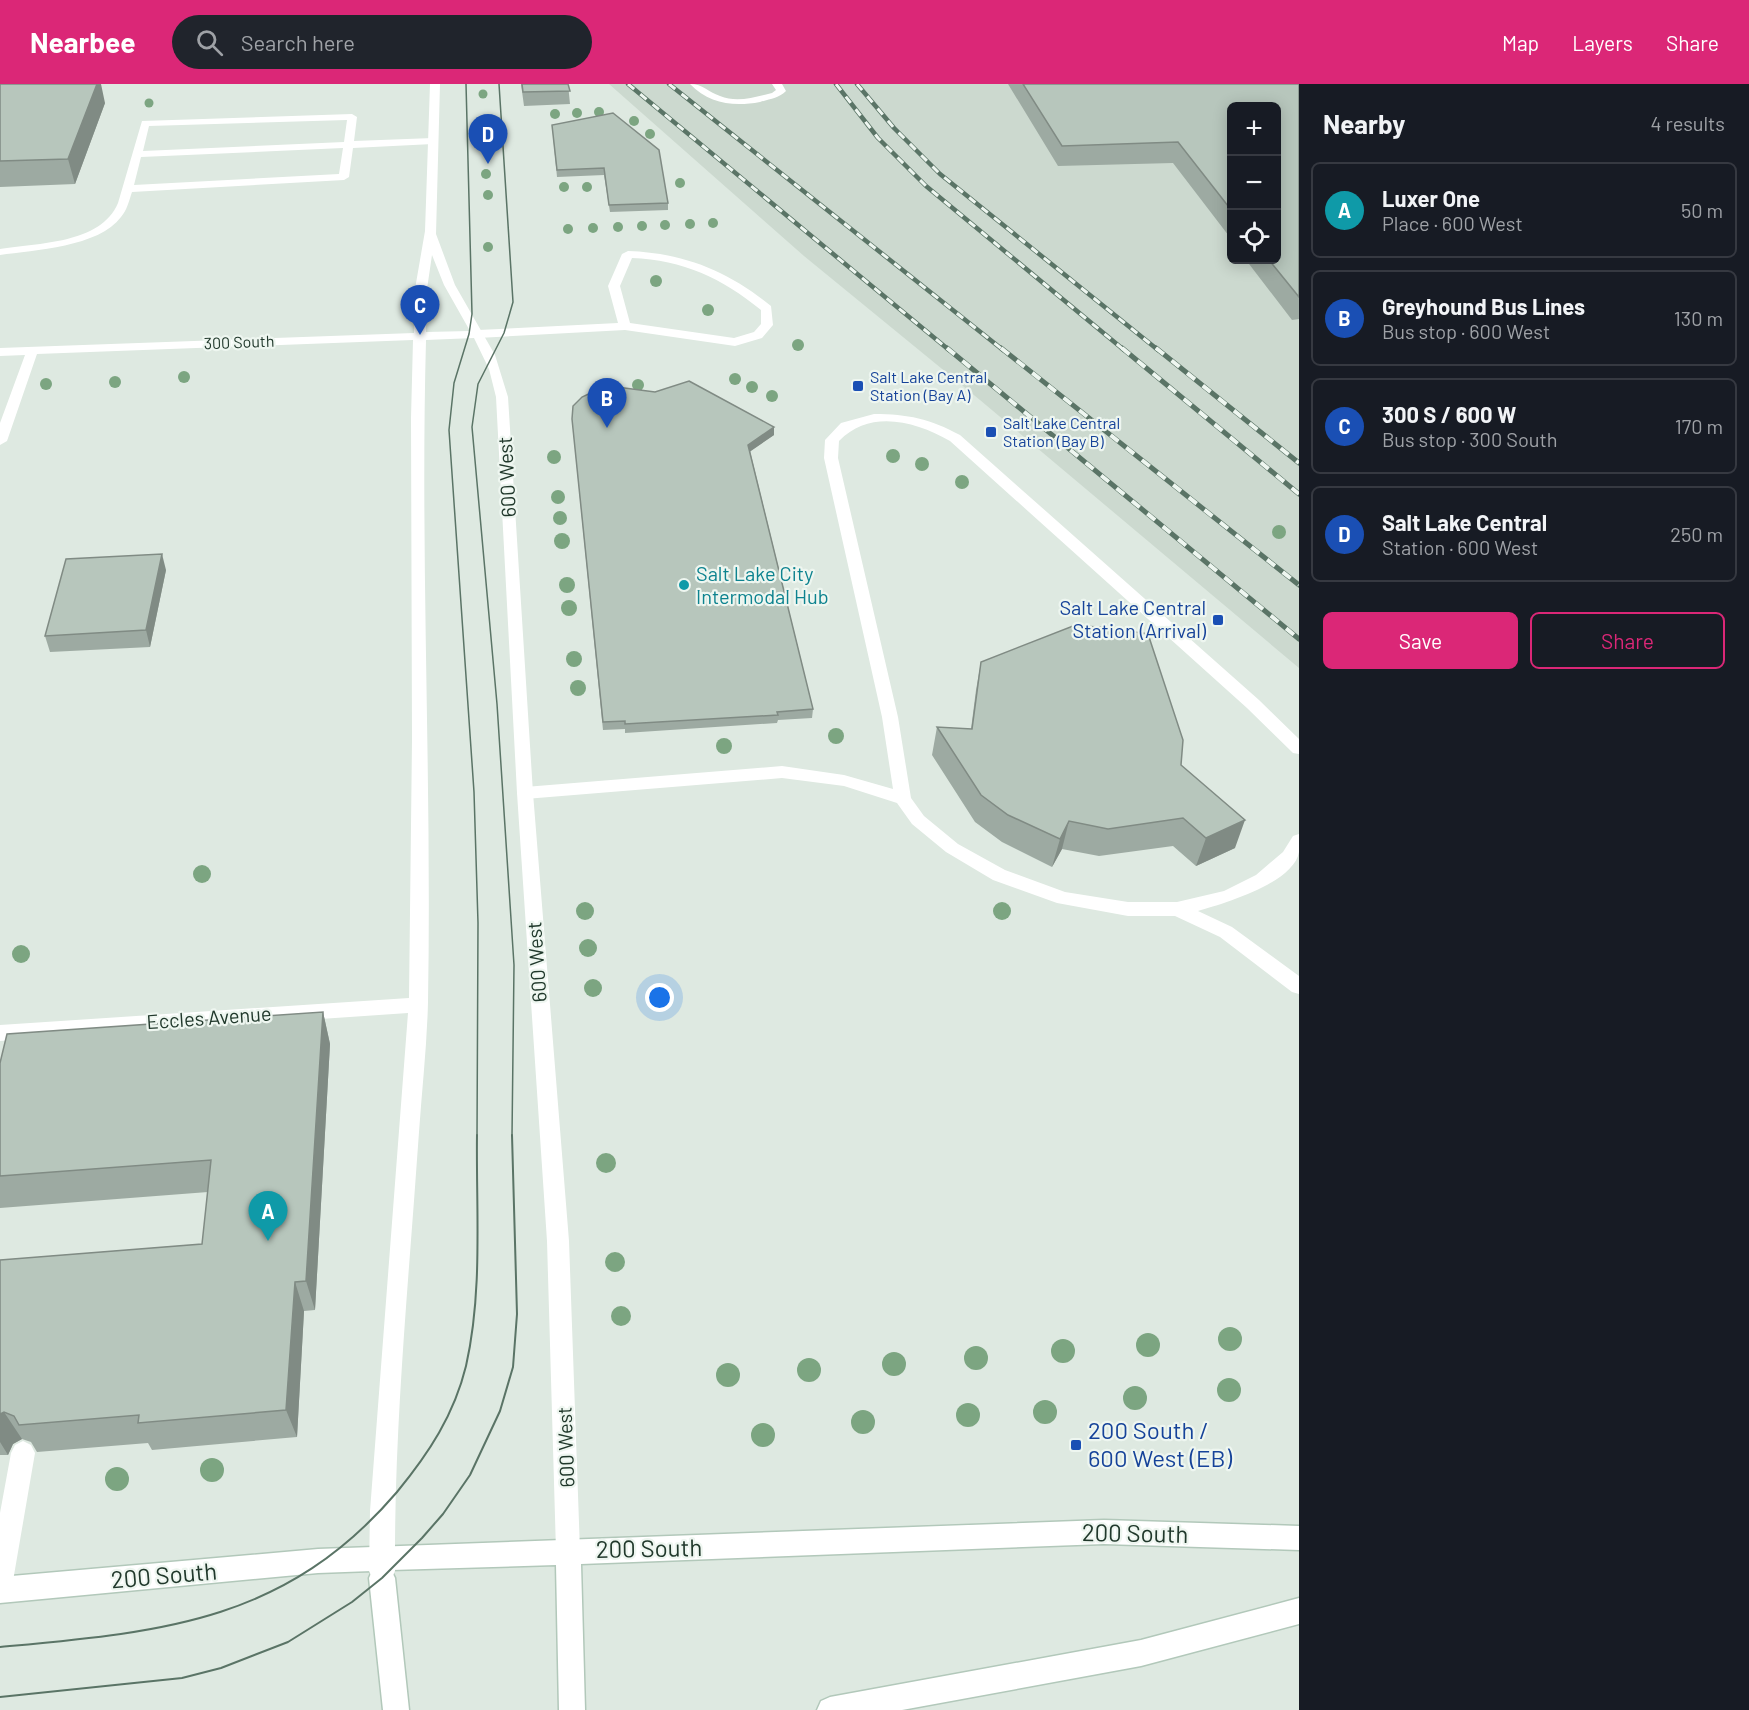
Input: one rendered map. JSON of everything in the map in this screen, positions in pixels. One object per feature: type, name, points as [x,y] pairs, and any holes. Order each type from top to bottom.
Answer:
[{"type":"street","name":"600 West","points":[[396,1710],[382,1568],[382,1511],[418,1005],[420,728],[417,418],[421,289],[431,231],[435,84]]},
{"type":"street","points":[[694,84],[716,100],[730,102],[776,95],[781,91],[777,84]]},
{"type":"street","points":[[0,252],[65,241],[100,230],[117,216],[145,123],[352,117],[344,177],[126,189]]},
{"type":"street","points":[[137,154],[434,141]]},
{"type":"street","name":"600 West","points":[[431,231],[442,270],[492,357],[502,397],[525,793],[558,1241],[572,1710]]},
{"type":"street","name":"300 South","points":[[0,352],[478,334],[625,326],[735,342],[758,335],[767,325],[767,309],[741,287],[710,269],[659,254],[628,255],[614,286],[625,326]]},
{"type":"street","points":[[0,441],[32,351]]},
{"type":"street","points":[[1299,749],[1253,704],[955,438],[932,425],[901,418],[874,418],[846,426],[832,440],[831,458],[890,717],[903,799],[918,820],[952,848],[999,875],[1063,898],[1128,909],[1177,909],[1226,898],[1262,880],[1291,855],[1299,840]]},
{"type":"street","points":[[525,793],[782,772],[824,775],[863,784],[903,799]]},
{"type":"street","points":[[1177,909],[1226,932],[1299,987]]},
{"type":"street","name":"Eccles Avenue","points":[[0,1033],[418,1005]]},
{"type":"street","points":[[0,1581],[23,1453]]},
{"type":"street","name":"200 South","points":[[0,1590],[318,1561],[382,1568],[568,1551],[711,1548],[1104,1532],[1299,1538]]},
{"type":"street","points":[[830,1710],[1141,1653],[1299,1611]]},
{"type":"shaded area","points":[[609,84],[1299,84],[1299,668],[980,400],[804,256]]},
{"type":"building","points":[[0,84],[97,84],[68,159],[0,161]]},
{"type":"building","points":[[522,84],[568,84],[570,91],[523,92]]},
{"type":"building","points":[[1023,84],[1299,84],[1299,297],[1272,264],[1281,264],[1281,102],[1227,102],[1227,205],[1178,142],[1062,146]]},
{"type":"building","points":[[613,113],[659,150],[668,203],[609,205],[604,168],[557,170],[552,125]]},
{"type":"building","name":"Salt Lake City Intermodal Hub","points":[[689,381],[774,427],[748,445],[813,709],[777,712],[778,715],[625,724],[625,721],[603,722],[572,419],[573,406],[582,397],[597,390],[617,387],[655,392]]},
{"type":"building","points":[[162,554],[146,630],[45,636],[66,559]]},
{"type":"building","points":[[1073,626],[1103,627],[1148,634],[1183,740],[1181,765],[1245,820],[1206,838],[1183,818],[1108,829],[1069,821],[1060,839],[1008,815],[981,795],[937,727],[972,729],[981,662]]},
{"type":"building","points":[[323,1012],[306,1281],[295,1282],[286,1410],[138,1423],[139,1415],[19,1425],[14,1416],[4,1412],[0,1414],[0,1260],[202,1244],[211,1160],[0,1176],[0,1063],[7,1034]]},
{"type":"tram line","points":[[466,84],[472,314],[469,334],[454,383],[449,430],[474,792],[478,923],[477,1135]]},
{"type":"tram line","points":[[499,84],[513,302],[504,333],[478,384],[472,427],[497,704],[514,965],[512,1135]]},
{"type":"tram line","points":[[0,1647],[114,1635],[167,1626],[217,1613],[265,1595],[310,1569],[354,1536],[397,1492],[420,1463],[439,1433],[455,1401],[466,1366],[477,1280],[477,1135]]},
{"type":"tram line","points":[[0,1697],[182,1678],[221,1668],[288,1642],[352,1602],[382,1578],[422,1538],[443,1514],[470,1475],[500,1411],[513,1367],[517,1314],[512,1135]]},
{"type":"railway","points":[[628,84],[949,350]]},
{"type":"railway","points":[[669,84],[1003,350]]},
{"type":"railway","points":[[836,84],[878,138],[926,186],[1124,350]]},
{"type":"railway","points":[[857,84],[894,128],[940,174],[1158,350]]},
{"type":"railway","points":[[947,348],[1299,639]]},
{"type":"railway","points":[[1001,348],[1299,585]]},
{"type":"railway","points":[[1122,348],[1299,494]]},
{"type":"railway","points":[[1156,348],[1299,463]]},
{"type":"place","name":"Salt Lake Central","points":[[488,164]]},
{"type":"place","name":"300 S / 600 W","points":[[420,335]]},
{"type":"place","name":"Salt Lake Central Station (Bay A)","points":[[858,386]]},
{"type":"place","name":"Greyhound Bus Lines","points":[[607,428]]},
{"type":"place","name":"Salt Lake Central Station (Bay B)","points":[[991,432]]},
{"type":"place","name":"Salt Lake City Intermodal Hub","points":[[684,585]]},
{"type":"place","name":"Salt Lake Central Station (Arrival)","points":[[1218,620]]},
{"type":"place","name":"Luxer One","points":[[268,1241]]},
{"type":"place","name":"200 South / 600 West (EB)","points":[[1076,1445]]}]
